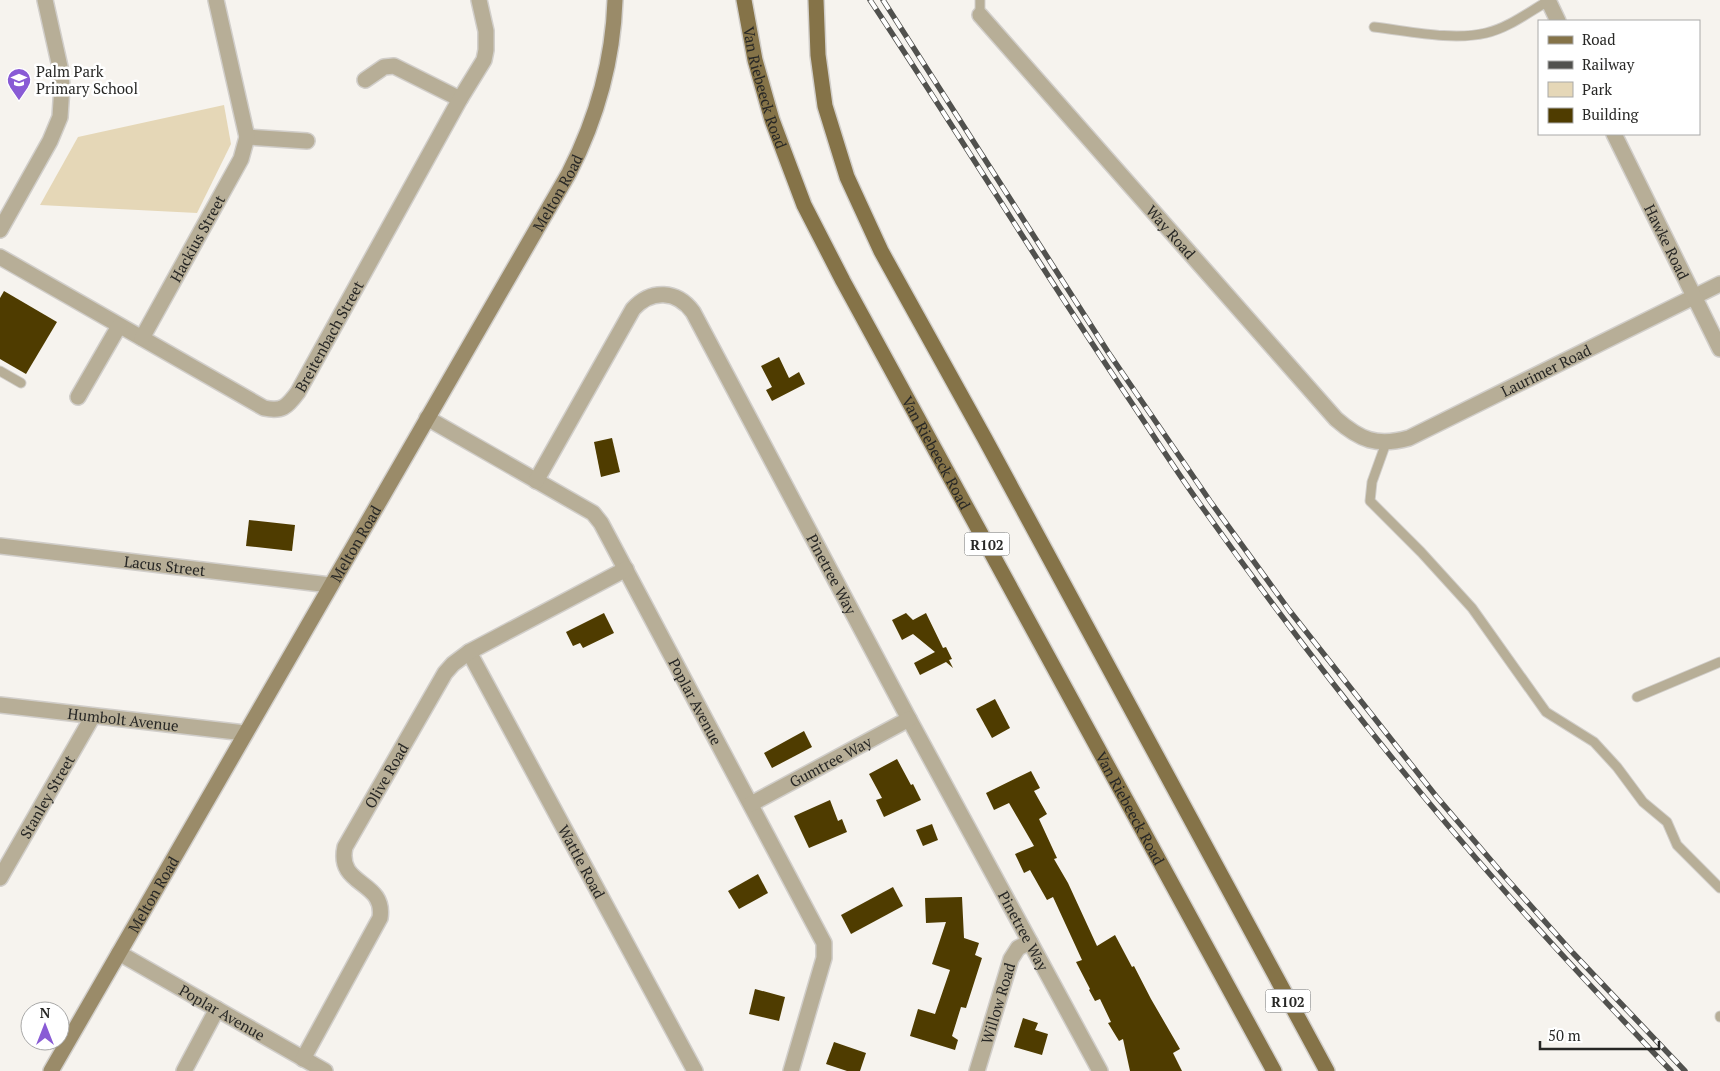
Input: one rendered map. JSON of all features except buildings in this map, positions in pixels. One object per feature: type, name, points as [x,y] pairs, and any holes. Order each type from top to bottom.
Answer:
[{"type":"main road","name":"Van Riebeeck Road","points":[[744,0],[755,60],[772,120],[804,205],[848,290],[1274,1071]]},
{"type":"main road","name":"R102","points":[[816,0],[818,55],[825,106],[847,177],[881,251],[993,454],[1326,1071]]},
{"type":"street","points":[[0,230],[50,142],[60,117],[62,86],[60,67],[45,0]]},
{"type":"street","points":[[216,0],[247,138],[307,141]]},
{"type":"street","name":"Breitenbach Street","points":[[0,257],[264,408],[280,409],[287,406],[298,392],[460,99],[484,60],[486,31],[479,0]]},
{"type":"street","name":"Melton Road","points":[[51,1071],[569,173],[595,114],[607,69],[612,44],[615,0]]},
{"type":"street","points":[[1548,0],[1558,20]]},
{"type":"street","name":"Way Road","points":[[980,8],[1336,418],[1349,430],[1369,440]]},
{"type":"street","points":[[365,80],[384,68],[394,66],[460,99]]},
{"type":"street","name":"Hawke Road","points":[[1614,135],[1720,349]]},
{"type":"street","name":"Hackius Street","points":[[142,338],[241,159],[247,138]]},
{"type":"street","name":"Laurimer Road","points":[[1369,440],[1386,443],[1409,438],[1720,284]]},
{"type":"street","name":"Pinetree Way","points":[[536,481],[633,310],[643,300],[655,295],[668,294],[680,299],[693,312],[909,719],[1100,1071]]},
{"type":"street","points":[[78,397],[119,326]]},
{"type":"street","name":"Poplar Avenue","points":[[427,418],[593,513],[598,518],[626,568],[822,938],[825,948],[824,958],[791,1071]]},
{"type":"street","name":"Lacus Street","points":[[0,546],[330,585]]},
{"type":"street","name":"Olive Road","points":[[303,1058],[380,918],[381,907],[376,895],[355,880],[347,871],[344,860],[345,848],[446,673],[453,664],[469,652],[626,568]]},
{"type":"street","name":"Wattle Road","points":[[469,652],[695,1071]]},
{"type":"street","name":"Humbolt Avenue","points":[[0,705],[245,733]]},
{"type":"street","name":"Stanley Street","points":[[0,878],[93,716]]},
{"type":"street","name":"Gumtree Way","points":[[751,804],[909,719]]},
{"type":"street","name":"Willow Road","points":[[978,1071],[1011,959],[1018,948],[1030,942]]},
{"type":"street","name":"Poplar Avenue","points":[[119,953],[325,1071]]},
{"type":"street","points":[[184,1071],[217,1009]]},
{"type":"lane","points":[[1374,26],[1448,36],[1469,36],[1500,28],[1548,0]]},
{"type":"lane","points":[[0,371],[21,383]]},
{"type":"lane","points":[[1386,443],[1372,482],[1370,501],[1421,552],[1472,608],[1546,712],[1594,742],[1617,767],[1643,802],[1667,822],[1678,845],[1720,888]]},
{"type":"lane","points":[[1637,698],[1720,662]]},
{"type":"green space","points":[[224,105],[231,144],[197,213],[40,205],[78,137]]},
{"type":"railway","points":[[870,0],[1164,452],[1273,605],[1347,702],[1462,842],[1565,958],[1671,1071]]},
{"type":"railway","points":[[883,0],[1108,352],[1210,501],[1289,610],[1436,796],[1506,878],[1573,953],[1685,1071]]},
{"type":"place","name":"Palm Park Primary School","points":[[19,101]]}]
